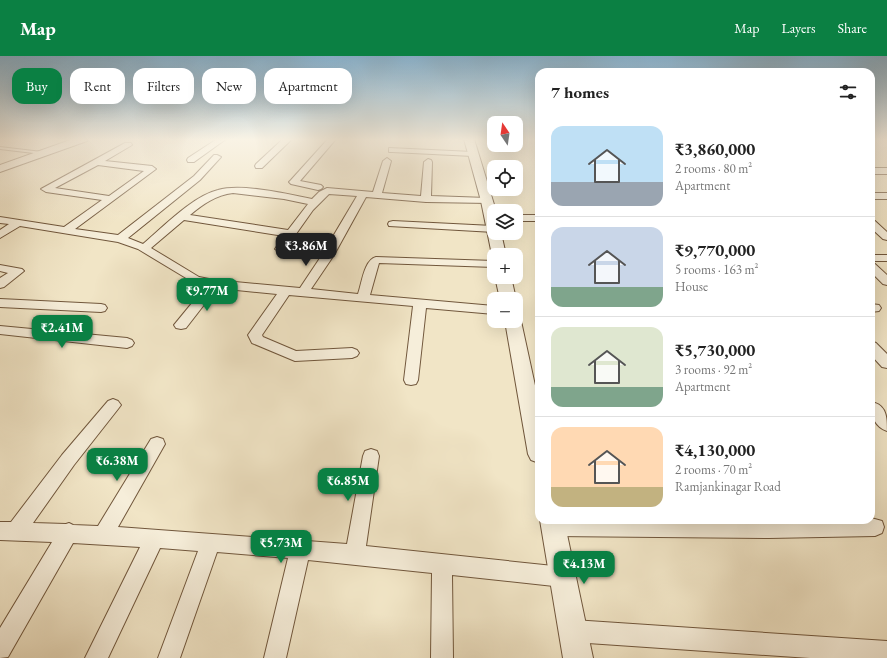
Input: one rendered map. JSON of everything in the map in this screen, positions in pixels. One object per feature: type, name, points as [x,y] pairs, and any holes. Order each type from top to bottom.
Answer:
[{"type":"street","points":[[87,167],[46,189],[111,199]]},
{"type":"street","points":[[67,230],[152,169],[137,167]]},
{"type":"street","points":[[120,239],[197,178],[207,167]]},
{"type":"street","points":[[307,167],[294,182],[318,187]]},
{"type":"street","points":[[377,195],[385,167]]},
{"type":"street","points":[[426,199],[428,167]]},
{"type":"street","points":[[477,167],[488,204]]},
{"type":"street","points":[[145,248],[198,203],[219,192],[233,190],[284,196],[314,202]]},
{"type":"street","points":[[280,249],[314,202],[323,192],[327,191],[426,199],[487,201]]},
{"type":"street","points":[[303,293],[328,255],[363,194]]},
{"type":"street","points":[[875,196],[887,196]]},
{"type":"street","points":[[182,217],[292,234]]},
{"type":"street","points":[[523,218],[535,218]]},
{"type":"street","points":[[0,220],[120,239],[145,248],[195,279],[214,284],[487,309]]},
{"type":"street","points":[[393,224],[487,222]]},
{"type":"street","points":[[0,235],[18,223]]},
{"type":"street","points":[[875,227],[887,238]]},
{"type":"street","points":[[875,258],[887,258]]},
{"type":"street","points":[[363,298],[376,260],[487,264]]},
{"type":"street","points":[[0,268],[18,271],[0,284]]},
{"type":"street","points":[[875,270],[887,281]]},
{"type":"street","points":[[181,325],[214,284]]},
{"type":"street","points":[[285,291],[255,335],[257,340],[295,356],[352,353]]},
{"type":"street","points":[[411,380],[420,303]]},
{"type":"street","points":[[0,313],[5,304],[101,308]]},
{"type":"street","points":[[514,328],[535,434]]},
{"type":"street","points":[[0,330],[127,343]]},
{"type":"street","points":[[875,350],[887,363]]},
{"type":"street","points":[[8,531],[114,405]]},
{"type":"street","points":[[878,409],[887,425]]},
{"type":"street","points":[[103,535],[157,444]]},
{"type":"street","points":[[355,554],[371,456]]},
{"type":"street","points":[[578,658],[552,524],[767,524],[875,527]]},
{"type":"street","points":[[8,531],[69,532],[355,554],[563,577]]},
{"type":"street","points":[[0,649],[69,532]]},
{"type":"street","points":[[96,658],[154,539]]},
{"type":"street","points":[[169,658],[211,543]]},
{"type":"street","points":[[275,658],[300,550]]},
{"type":"street","points":[[442,564],[442,658]]},
{"type":"street","points":[[573,631],[887,652]]}]
